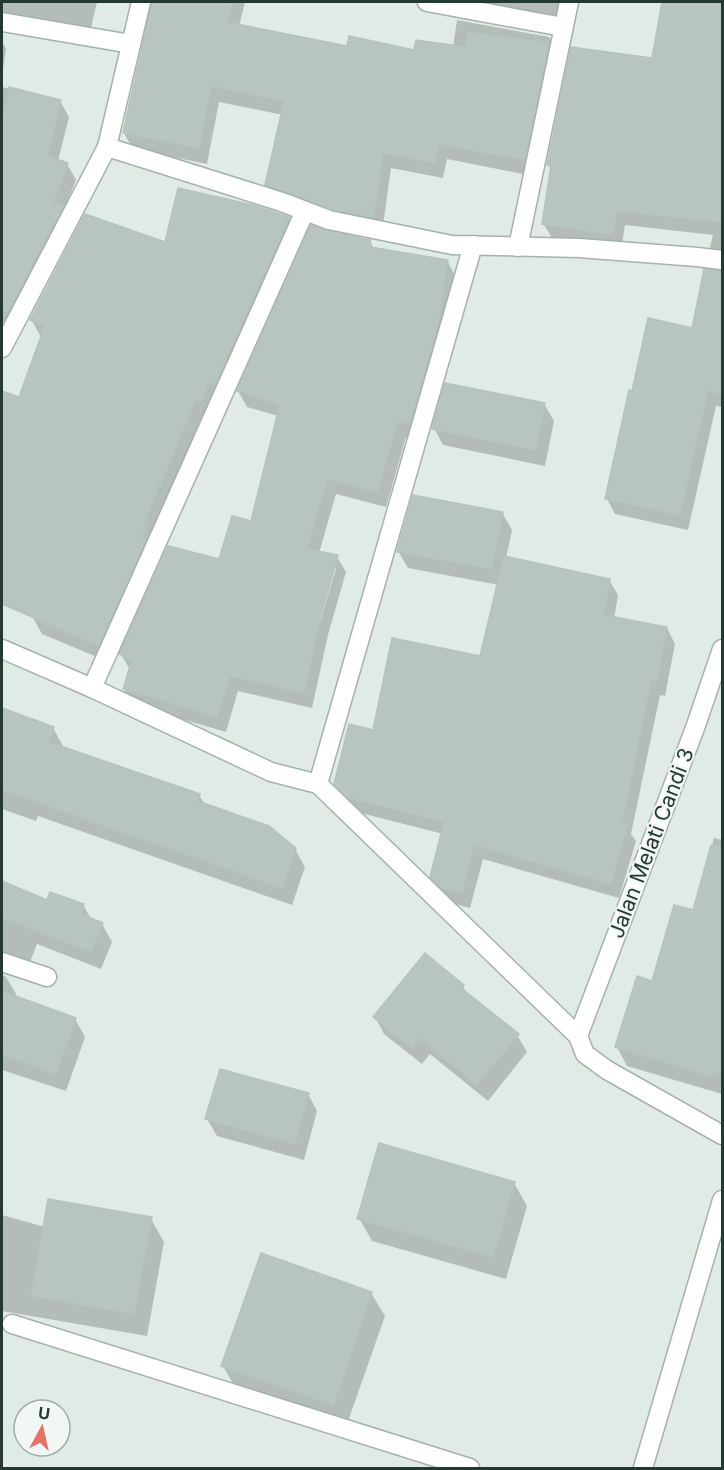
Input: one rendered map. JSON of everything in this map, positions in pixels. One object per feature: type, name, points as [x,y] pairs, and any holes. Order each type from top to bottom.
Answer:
[{"type":"street","points":[[2,348],[106,147],[141,2]]},
{"type":"street","points":[[427,2],[563,27]]},
{"type":"street","points":[[518,247],[569,2]]},
{"type":"street","points":[[2,22],[131,44]]},
{"type":"street","points":[[106,147],[282,202],[328,220],[453,244],[579,248],[697,256],[723,260]]},
{"type":"street","points":[[92,688],[305,211]]},
{"type":"street","points":[[318,784],[473,245]]},
{"type":"street","points":[[2,649],[92,688],[271,772],[318,784],[578,1036],[585,1053],[607,1070],[723,1135]]},
{"type":"street","name":"Jalan Melati Candi 3","points":[[578,1036],[723,649]]},
{"type":"street","points":[[2,962],[46,977]]},
{"type":"street","points":[[643,1468],[723,1200]]},
{"type":"street","points":[[12,1324],[470,1468]]},
{"type":"building","points":[[152,2],[233,2],[227,22],[347,46],[349,36],[414,50],[416,40],[465,47],[468,32],[549,43],[525,160],[439,144],[435,163],[383,153],[374,218],[332,209],[265,185],[284,101],[211,86],[199,148],[123,133]]},
{"type":"building","points":[[662,2],[723,2],[723,222],[617,211],[613,235],[542,224],[551,165],[547,165],[571,47],[652,58]]},
{"type":"building","points":[[9,87],[61,100],[48,156],[68,163],[53,203],[63,206],[8,312],[2,310],[2,120]]},
{"type":"building","points":[[178,188],[253,205],[290,217],[215,385],[208,383],[201,402],[196,400],[143,525],[146,527],[141,539],[146,540],[99,646],[2,604],[2,391],[19,397],[45,325],[30,320],[85,214],[165,242]]},
{"type":"building","points":[[311,225],[327,231],[370,240],[370,247],[448,260],[438,326],[410,424],[398,422],[377,492],[327,479],[307,549],[338,555],[320,619],[304,693],[230,676],[217,717],[123,689],[132,660],[119,654],[168,546],[219,559],[232,516],[251,521],[280,404],[237,391]]},
{"type":"building","points":[[704,269],[723,271],[723,395],[708,391],[680,515],[605,499],[629,390],[632,391],[648,318],[692,328]]},
{"type":"building","points":[[445,383],[545,403],[536,450],[432,429]]},
{"type":"building","points":[[413,495],[503,512],[492,569],[397,552]]},
{"type":"building","points":[[504,556],[610,579],[604,615],[667,627],[657,681],[651,680],[622,823],[628,824],[611,884],[474,845],[462,893],[441,888],[430,877],[444,822],[347,797],[334,784],[349,724],[373,730],[392,638],[480,656]]},
{"type":"building","points":[[2,708],[54,727],[49,742],[200,794],[198,801],[269,826],[296,848],[282,888],[2,790]]},
{"type":"building","points":[[711,845],[723,847],[723,1074],[714,1072],[712,1077],[615,1047],[637,976],[652,981],[674,905],[693,910]]},
{"type":"building","points":[[2,881],[47,900],[50,892],[84,904],[81,914],[103,923],[91,952],[2,918]]},
{"type":"building","points":[[425,953],[464,985],[461,988],[519,1034],[477,1085],[420,1038],[412,1049],[373,1017]]},
{"type":"building","points":[[2,991],[76,1018],[56,1074],[2,1055]]},
{"type":"building","points":[[220,1069],[309,1093],[295,1144],[205,1119]]},
{"type":"building","points":[[379,1143],[515,1182],[493,1257],[357,1219]]},
{"type":"building","points":[[48,1199],[152,1217],[134,1314],[31,1296]]},
{"type":"building","points":[[261,1253],[372,1292],[333,1405],[221,1366]]}]
